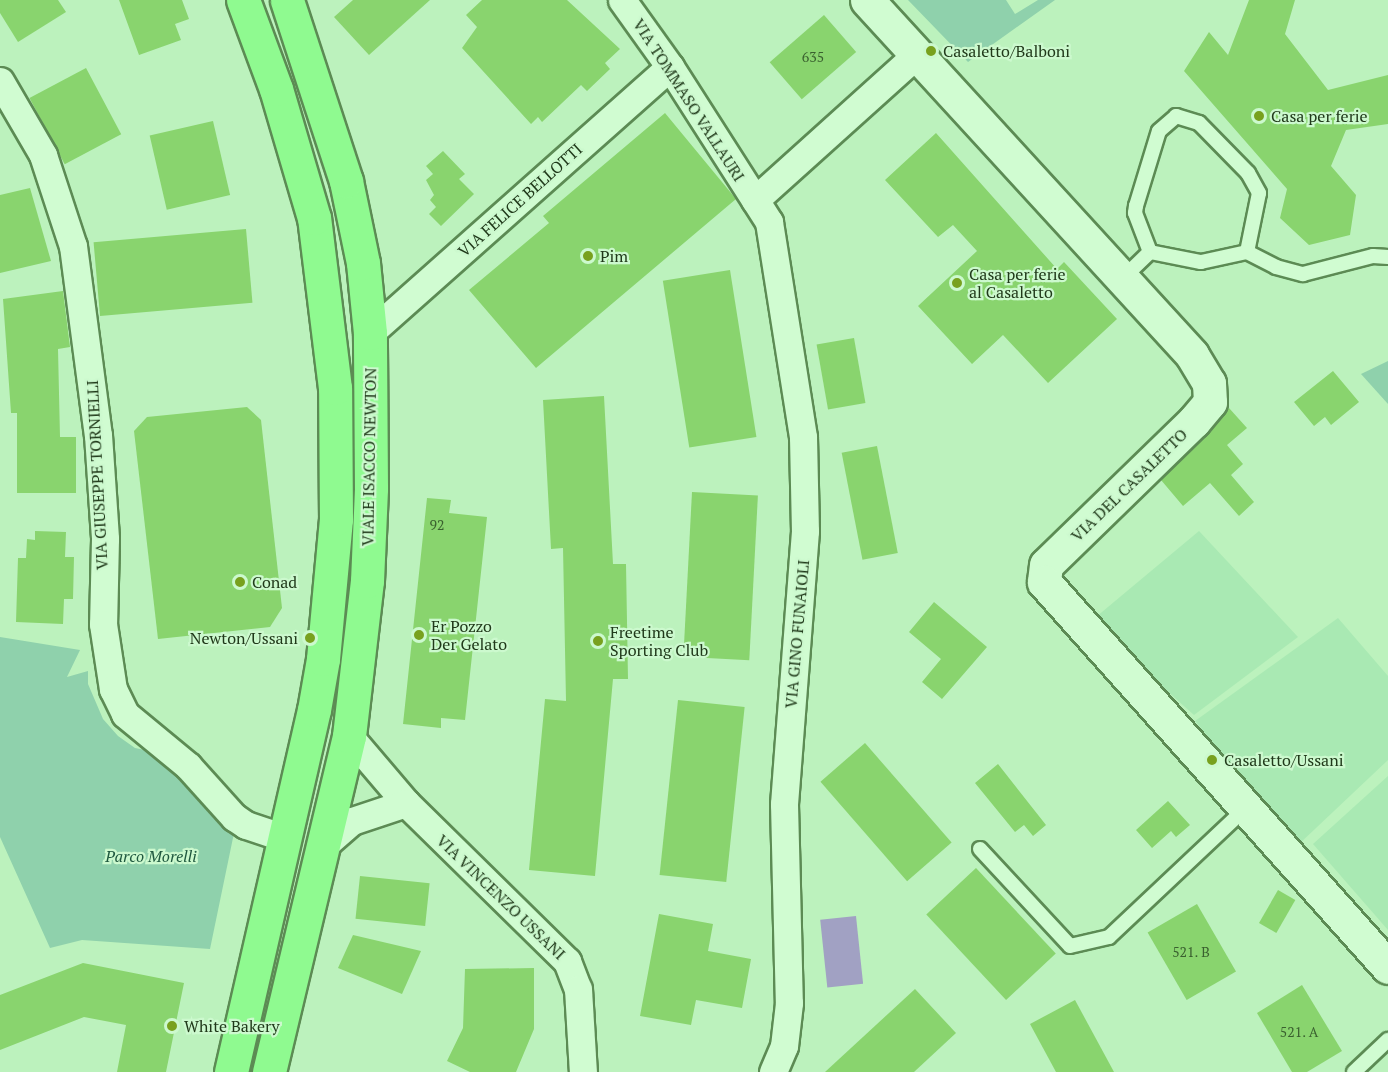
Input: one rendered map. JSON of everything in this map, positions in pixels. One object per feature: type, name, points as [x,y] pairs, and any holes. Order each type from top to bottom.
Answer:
[{"type":"main road","name":"VIALE ISACCO NEWTON","points":[[231,1072],[270,908],[321,669],[332,578],[335,388],[314,218],[273,79],[243,0]]},
{"type":"main road","name":"VIALE ISACCO NEWTON","points":[[269,1072],[349,736],[367,581],[372,488],[370,333],[354,212],[286,0]]},
{"type":"street","name":"VIA TOMMASO VALLAURI","points":[[622,0],[670,67],[755,200]]},
{"type":"street","name":"VIA DEL CASALETTO","points":[[867,0],[1192,355],[1209,383],[1210,402],[1051,560],[1042,577],[1388,967]]},
{"type":"street","points":[[755,200],[917,54]]},
{"type":"street","name":"VIA FELICE BELLOTTI","points":[[370,333],[670,67]]},
{"type":"street","name":"VIA GIUSEPPE TORNIELLI","points":[[0,81],[42,155],[73,246],[98,435],[105,539],[103,624],[113,689],[125,714],[188,766],[234,817],[246,825],[285,838]]},
{"type":"street","name":"VIA GINO FUNAIOLI","points":[[755,200],[769,222],[776,250],[806,481],[802,590],[793,663],[784,804],[789,1003],[785,1039],[773,1072]]},
{"type":"street","name":"VIA VINCENZO USSANI","points":[[349,736],[406,802],[567,961],[578,989],[583,1072]]},
{"type":"street","points":[[323,846],[352,821],[406,802]]},
{"type":"street","points":[[270,908],[287,918],[305,919]]},
{"type":"lane","points":[[1150,252],[1136,206],[1159,131],[1176,116],[1199,123],[1248,174],[1259,193],[1247,252]]},
{"type":"lane","points":[[1122,279],[1150,252]]},
{"type":"lane","points":[[1150,252],[1201,262],[1247,252],[1276,267],[1303,274],[1373,255],[1388,256]]},
{"type":"lane","points":[[980,849],[1070,946],[1109,937],[1245,808]]},
{"type":"lane","points":[[1354,1072],[1388,1040]]},
{"type":"green space","points":[[908,0],[1006,0],[1015,14],[1038,0],[1055,0],[968,62]]},
{"type":"green space","points":[[1388,361],[1388,404],[1361,374]]},
{"type":"green space","points":[[1199,531],[1298,637],[1194,715],[1090,622]]},
{"type":"green space","points":[[1338,618],[1388,676],[1388,760],[1298,845],[1195,721]]},
{"type":"green space","name":"Parco Morelli","points":[[0,637],[80,650],[67,677],[88,671],[88,684],[103,719],[118,736],[135,748],[165,754],[234,833],[210,949],[82,940],[50,948],[0,837]]},
{"type":"green space","points":[[1388,776],[1388,930],[1313,844]]},
{"type":"water","points":[[856,916],[863,984],[827,987],[820,920]]},
{"type":"building","points":[[0,0],[58,0],[66,12],[18,42],[0,13]]},
{"type":"building","points":[[119,0],[182,0],[189,19],[175,24],[181,40],[139,55]]},
{"type":"building","points":[[353,0],[430,0],[369,55],[334,17]]},
{"type":"building","points":[[482,0],[567,0],[620,49],[605,63],[610,69],[587,91],[581,85],[542,122],[538,117],[531,124],[462,48],[477,27],[466,15]]},
{"type":"building","points":[[1249,0],[1295,0],[1285,34],[1328,90],[1388,75],[1388,124],[1346,130],[1331,166],[1356,195],[1350,235],[1309,245],[1280,218],[1287,189],[1184,71],[1209,32],[1228,55]]},
{"type":"building","points":[[824,15],[856,52],[802,99],[770,62]]},
{"type":"building","points":[[86,68],[121,134],[65,164],[29,98]]},
{"type":"building","name":"Pim","points":[[665,113],[736,199],[536,368],[469,290],[549,223],[543,216]]},
{"type":"building","points":[[213,121],[230,195],[167,210],[150,136]]},
{"type":"building","points":[[936,133],[1057,269],[1064,262],[1117,319],[1048,383],[1003,335],[972,364],[918,306],[977,251],[953,225],[938,237],[885,180]]},
{"type":"building","points":[[443,151],[465,174],[459,179],[474,194],[441,226],[429,214],[436,207],[430,200],[434,195],[426,180],[433,174],[426,166]]},
{"type":"building","points":[[30,188],[51,261],[0,273],[0,195]]},
{"type":"building","points":[[246,229],[252,303],[100,316],[94,242]]},
{"type":"building","points":[[730,270],[756,437],[689,448],[663,281]]},
{"type":"building","points":[[63,291],[70,347],[58,349],[60,437],[76,437],[76,493],[17,493],[17,413],[11,413],[3,299]]},
{"type":"building","points":[[854,338],[865,403],[828,410],[817,345]]},
{"type":"building","points":[[1333,371],[1359,402],[1331,425],[1325,417],[1314,426],[1294,402]]},
{"type":"building","points":[[604,396],[613,564],[626,564],[628,679],[613,679],[595,876],[529,870],[545,699],[566,701],[563,548],[551,549],[543,400]]},
{"type":"building","points":[[247,407],[261,420],[282,608],[270,627],[158,639],[134,431],[147,417]]},
{"type":"building","points":[[1229,408],[1247,428],[1227,445],[1243,464],[1231,475],[1254,502],[1239,516],[1210,483],[1183,506],[1161,480]]},
{"type":"building","points":[[877,446],[898,553],[862,560],[842,453]]},
{"type":"building","points":[[692,492],[758,495],[749,660],[683,657]]},
{"type":"building","points":[[427,498],[451,500],[449,513],[487,517],[465,720],[441,718],[441,728],[403,724]]},
{"type":"building","points":[[35,531],[66,532],[65,557],[74,557],[73,599],[64,599],[63,624],[16,622],[18,558],[26,558],[27,539],[35,540]]},
{"type":"building","points":[[934,602],[987,647],[942,699],[922,682],[941,659],[909,632]]},
{"type":"building","points":[[678,700],[745,707],[726,882],[660,875]]},
{"type":"building","points":[[865,743],[952,843],[907,881],[820,782]]},
{"type":"building","points":[[998,764],[1046,825],[1033,836],[1024,825],[1015,832],[975,783]]},
{"type":"building","points":[[1168,801],[1190,825],[1176,837],[1171,831],[1152,848],[1136,830]]},
{"type":"building","points":[[976,868],[1056,954],[1006,1000],[926,914]]},
{"type":"building","points":[[360,876],[430,883],[425,926],[356,919]]},
{"type":"building","points":[[1278,890],[1295,900],[1276,933],[1259,923]]},
{"type":"building","points":[[1197,904],[1236,972],[1187,1000],[1148,933]]},
{"type":"building","points":[[659,914],[713,924],[708,951],[751,959],[742,1008],[696,1000],[691,1025],[640,1016]]},
{"type":"building","points":[[353,935],[421,951],[402,994],[338,968]]},
{"type":"building","points":[[83,963],[184,983],[166,1072],[117,1072],[126,1025],[84,1017],[0,1050],[0,995]]},
{"type":"building","points":[[534,968],[534,1029],[516,1072],[470,1072],[447,1061],[463,1028],[465,969]]},
{"type":"building","points":[[1302,985],[1342,1051],[1307,1072],[1292,1072],[1257,1013]]},
{"type":"building","points":[[915,989],[956,1033],[914,1072],[825,1072]]},
{"type":"building","points":[[1075,1000],[1114,1072],[1056,1072],[1030,1024]]},
{"type":"place","name":"Casaletto/Balboni","points":[[931,51]]},
{"type":"place","name":"Casa per ferie","points":[[1259,116]]},
{"type":"place","name":"Pim","points":[[588,256]]},
{"type":"place","name":"Casa per ferie al Casaletto","points":[[957,283]]},
{"type":"place","name":"Conad","points":[[240,582]]},
{"type":"place","name":"Er Pozzo Der Gelato","points":[[419,635]]},
{"type":"place","name":"Newton/Ussani","points":[[310,638]]},
{"type":"place","name":"Freetime Sporting Club","points":[[598,641]]},
{"type":"place","name":"Casaletto/Ussani","points":[[1212,760]]},
{"type":"place","name":"White Bakery","points":[[172,1026]]}]
